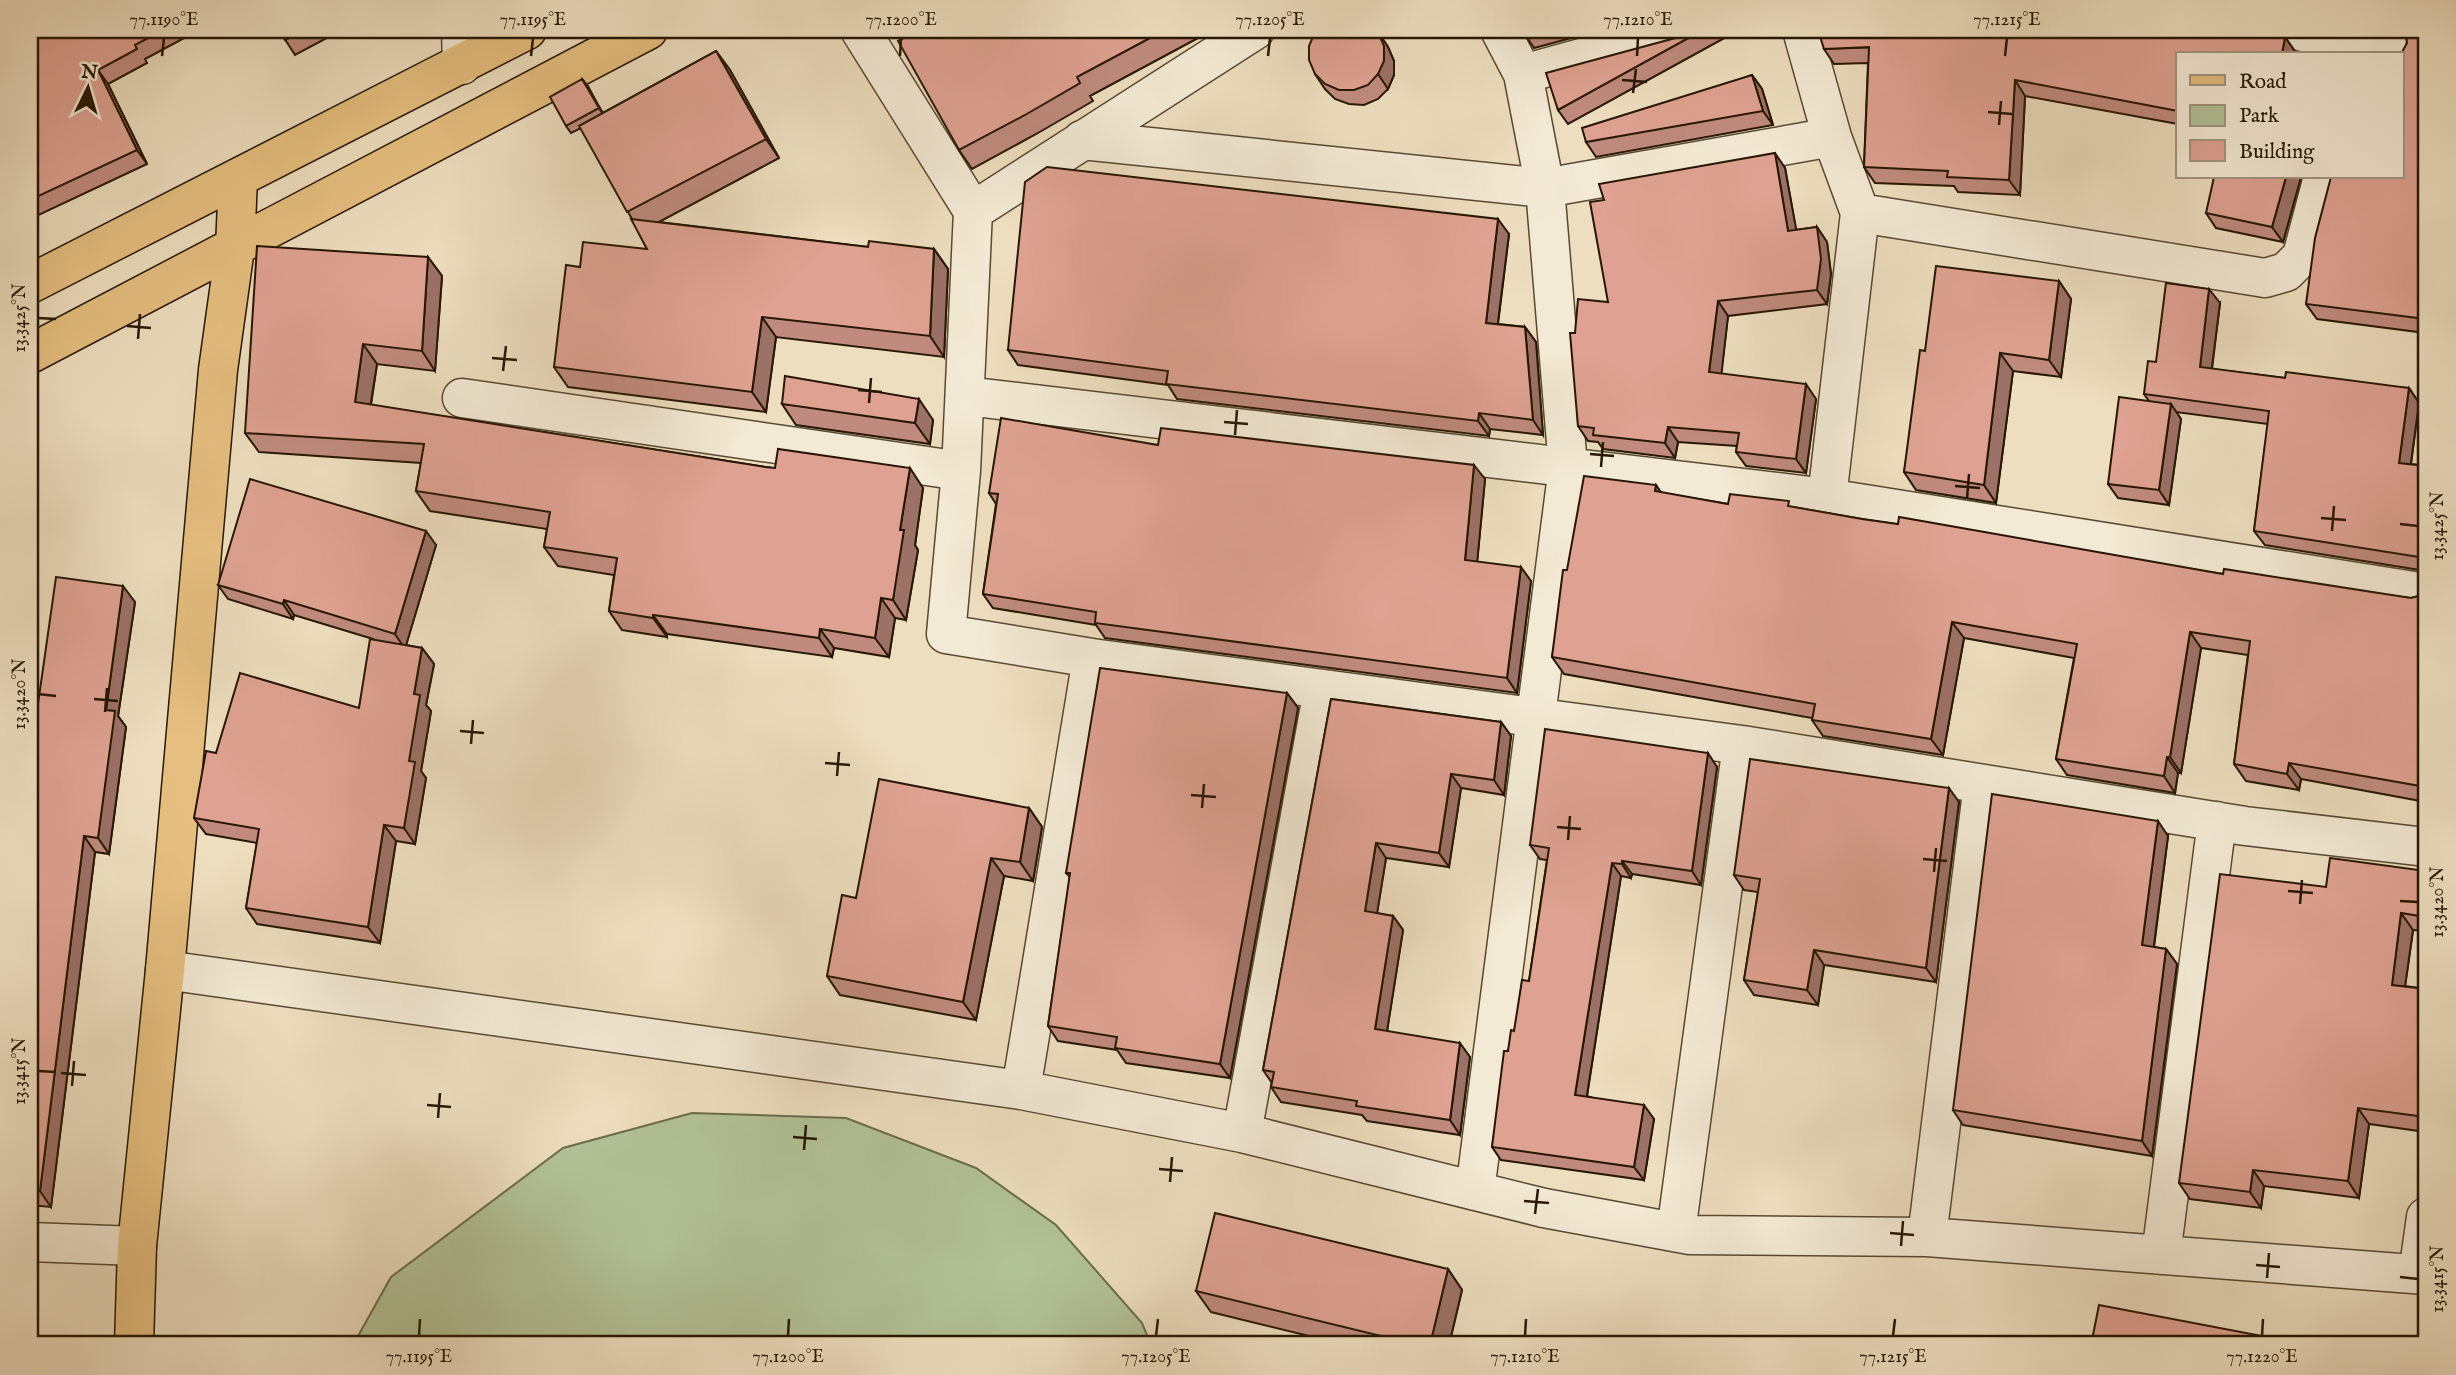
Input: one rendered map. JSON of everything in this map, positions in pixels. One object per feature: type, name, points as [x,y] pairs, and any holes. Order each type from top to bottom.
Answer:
[{"type":"main road","points":[[30,284],[238,178],[461,47],[527,30]]},
{"type":"main road","points":[[30,354],[648,30]]},
{"type":"main road","points":[[134,1345],[137,1246],[165,970],[218,370],[235,248],[238,178]]},
{"type":"street","points":[[860,30],[973,211],[966,396],[946,634],[1092,658],[1741,745],[2217,821],[2426,847]]},
{"type":"street","points":[[973,211],[1255,30]]},
{"type":"street","points":[[1475,1191],[1567,467],[1545,188],[1523,74],[1500,30]]},
{"type":"street","points":[[1523,74],[1683,30]]},
{"type":"street","points":[[1802,30],[1832,137],[1860,213],[1827,498]]},
{"type":"street","points":[[2295,30],[2357,50],[2376,52]]},
{"type":"street","points":[[2404,56],[2426,61]]},
{"type":"street","points":[[1082,140],[1545,188],[1832,137]]},
{"type":"street","points":[[1860,213],[2264,278],[2286,272],[2302,256],[2323,178]]},
{"type":"street","points":[[966,396],[1827,498],[2426,593]]},
{"type":"street","points":[[462,398],[961,471]]},
{"type":"street","points":[[1021,1090],[1092,658]]},
{"type":"street","points":[[1242,1133],[1323,690]]},
{"type":"street","points":[[1676,1232],[1741,745]]},
{"type":"street","points":[[1927,1237],[1983,784]]},
{"type":"street","points":[[2161,1255],[2217,821]]},
{"type":"street","points":[[165,970],[1021,1090],[1242,1133],[1475,1191],[1676,1232],[1927,1237],[2422,1275],[2426,1217]]},
{"type":"street","points":[[30,1242],[137,1246]]},
{"type":"green space","points":[[692,1113],[846,1118],[976,1168],[1056,1225],[1142,1323],[1151,1345],[353,1345],[391,1277],[563,1148]]},
{"type":"building","points":[[30,30],[163,30],[135,45],[137,49],[98,70],[137,150],[30,200]]},
{"type":"building","points":[[279,30],[306,30],[285,40]]},
{"type":"building","points":[[918,30],[1165,30],[1077,77],[1080,83],[959,150],[898,41]]},
{"type":"building","points":[[1317,30],[1376,30],[1384,46],[1384,61],[1378,74],[1368,85],[1354,90],[1339,90],[1325,84],[1315,74],[1309,60],[1309,46]]},
{"type":"building","points":[[1522,30],[1538,30],[1524,34]]},
{"type":"building","points":[[1689,30],[1703,30],[1558,110],[1546,73],[1679,37]]},
{"type":"building","points":[[1818,30],[2269,30],[2285,37],[2282,52],[2176,52],[2176,111],[2015,80],[2009,180],[1947,177],[1948,171],[1864,167],[1869,47],[1824,49]]},
{"type":"building","points":[[2405,30],[2426,30],[2426,319],[2306,304],[2315,238],[2331,178],[2404,178],[2402,52],[2407,43]]},
{"type":"building","points":[[716,51],[766,139],[627,212],[579,126]]},
{"type":"building","points":[[1752,75],[1763,111],[1586,142],[1582,128]]},
{"type":"building","points":[[582,79],[599,108],[566,126],[550,97]]},
{"type":"building","points":[[1775,153],[1788,231],[1817,227],[1821,259],[1817,290],[1718,301],[1709,372],[1806,384],[1796,459],[1736,452],[1739,433],[1668,427],[1665,443],[1593,435],[1594,428],[1578,426],[1570,333],[1575,333],[1578,299],[1608,302],[1590,202],[1604,200],[1599,184]]},
{"type":"building","points":[[1047,167],[1498,219],[1486,323],[1525,327],[1533,420],[1479,413],[1478,421],[1166,384],[1168,371],[1008,350],[1025,182]]},
{"type":"building","points":[[2214,178],[2286,178],[2272,227],[2206,213]]},
{"type":"building","points":[[631,219],[868,247],[869,241],[934,249],[930,336],[762,317],[752,392],[554,367],[566,265],[580,267],[583,242],[647,249]]},
{"type":"building","points":[[257,246],[428,257],[422,351],[363,344],[355,402],[765,467],[775,468],[778,449],[910,468],[893,600],[881,598],[875,638],[820,629],[819,638],[609,611],[617,558],[544,547],[550,512],[416,491],[424,444],[245,433]]},
{"type":"building","points":[[1936,266],[2059,281],[2049,360],[2000,353],[1984,485],[1904,472],[1920,350],[1925,351]]},
{"type":"building","points":[[2166,283],[2209,289],[2200,367],[2285,378],[2286,372],[2409,388],[2399,463],[2426,466],[2426,561],[2419,557],[2254,531],[2269,411],[2144,394],[2148,361],[2156,362]]},
{"type":"building","points":[[785,376],[919,399],[915,423],[782,404]]},
{"type":"building","points":[[2119,397],[2171,404],[2159,490],[2108,484]]},
{"type":"building","points":[[1001,418],[1158,445],[1161,428],[1474,465],[1465,560],[1521,567],[1507,678],[1095,623],[1096,612],[983,594],[998,494],[989,493]]},
{"type":"building","points":[[1584,476],[1656,485],[1655,491],[1728,504],[1730,494],[1789,501],[1788,506],[1898,524],[1899,517],[2223,574],[2224,569],[2411,598],[2426,594],[2426,787],[2289,763],[2287,774],[2234,764],[2250,641],[2190,632],[2170,757],[2167,757],[2164,776],[2056,759],[2077,644],[1952,622],[1931,739],[1812,720],[1815,704],[1552,657],[1563,570],[1567,570]]},
{"type":"building","points":[[250,479],[426,531],[395,634],[284,600],[283,604],[218,585]]},
{"type":"building","points":[[56,577],[123,586],[106,710],[115,711],[98,838],[84,836],[40,1191],[30,1190],[30,760]]},
{"type":"building","points":[[370,639],[422,648],[414,694],[420,695],[409,761],[415,762],[404,828],[384,825],[368,927],[246,908],[259,829],[194,818],[206,751],[216,753],[240,673],[359,708]]},
{"type":"building","points":[[1100,668],[1287,693],[1220,1064],[1115,1048],[1117,1037],[1048,1026],[1070,873],[1066,873]]},
{"type":"building","points":[[1331,699],[1501,722],[1494,780],[1451,774],[1439,853],[1376,843],[1365,911],[1393,916],[1375,1029],[1460,1043],[1450,1120],[1356,1106],[1357,1101],[1271,1087],[1274,1072],[1263,1070]]},
{"type":"building","points":[[1545,729],[1708,753],[1692,871],[1622,861],[1622,864],[1612,863],[1575,1095],[1644,1105],[1634,1167],[1492,1147],[1504,1051],[1508,1051],[1511,1030],[1514,1031],[1522,980],[1529,981],[1549,848],[1530,845]]},
{"type":"building","points":[[1750,759],[1949,788],[1926,968],[1814,950],[1807,990],[1744,980],[1760,879],[1734,875]]},
{"type":"building","points":[[879,779],[1029,808],[1020,862],[991,858],[963,1002],[827,976],[842,895],[856,898]]},
{"type":"building","points":[[1992,794],[2158,821],[2142,945],[2166,949],[2142,1141],[1953,1110]]},
{"type":"building","points":[[2330,858],[2426,871],[2426,917],[2401,913],[2392,985],[2426,989],[2426,1117],[2358,1108],[2348,1181],[2253,1170],[2250,1192],[2179,1183],[2220,874],[2326,887]]},
{"type":"building","points":[[1215,1213],[1448,1269],[1430,1345],[1418,1345],[1196,1291]]},
{"type":"building","points":[[2099,1305],[2309,1345],[2091,1345]]}]
